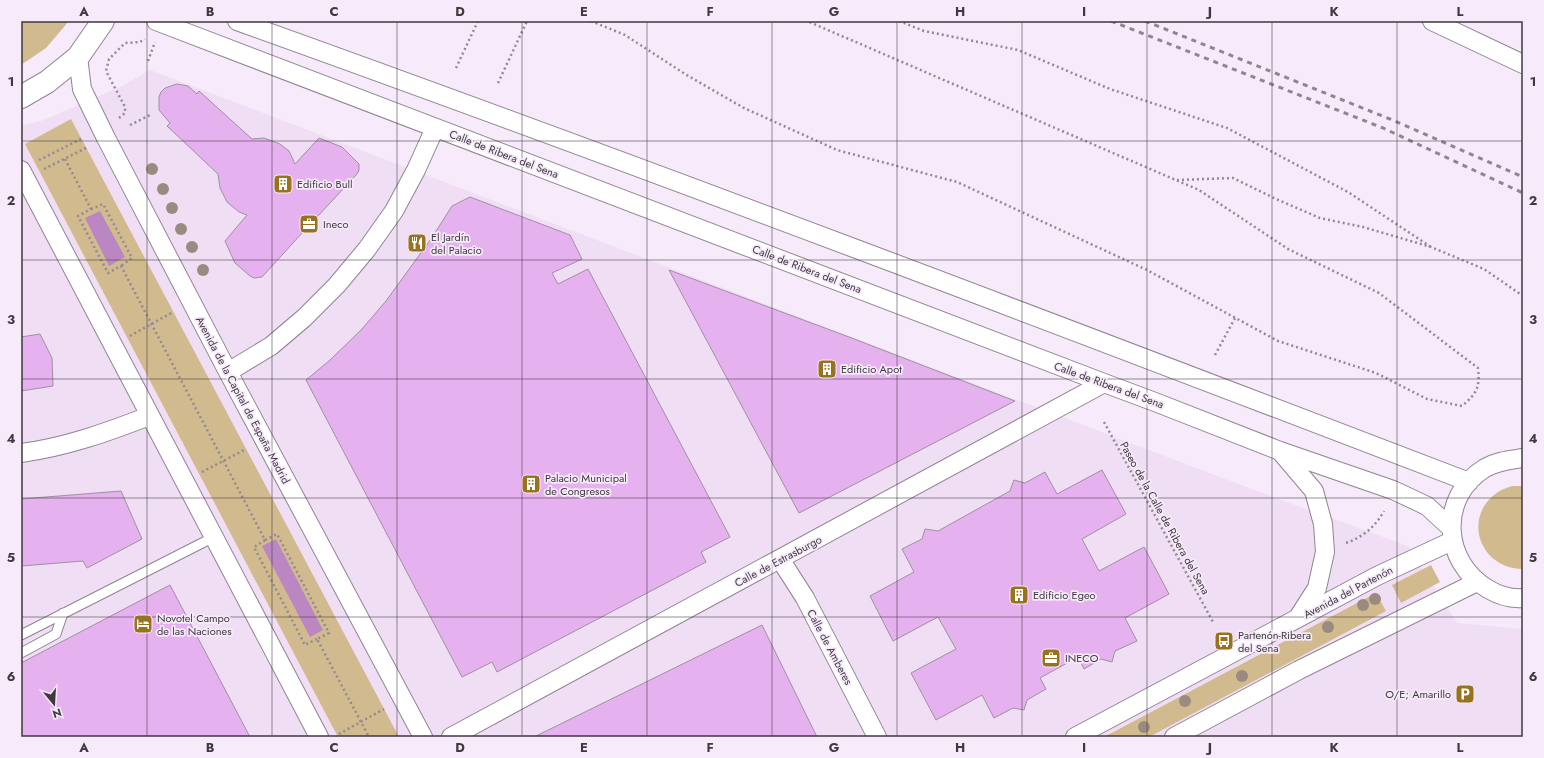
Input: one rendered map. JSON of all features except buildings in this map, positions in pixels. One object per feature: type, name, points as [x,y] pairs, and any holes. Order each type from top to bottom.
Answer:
[{"type":"street","points":[[237,21],[500,115],[713,194],[1469,482]]},
{"type":"street","points":[[1432,21],[1523,64]]},
{"type":"street","points":[[21,97],[47,82],[78,57],[106,23]]},
{"type":"street","name":"Calle de Ribera del Sena","points":[[153,31],[434,128],[1280,451],[1393,490],[1426,506],[1452,534]]},
{"type":"street","name":"Avenida de la Capital de España Madrid","points":[[78,57],[82,90],[101,128],[228,372],[423,737]]},
{"type":"street","points":[[228,372],[271,346],[304,318],[337,285],[367,250],[394,211],[405,191],[416,170],[434,128]]},
{"type":"street","points":[[28,167],[84,288],[149,416],[319,737]]},
{"type":"street","name":"Calle de Estrasburgo","points":[[451,737],[1104,383]]},
{"type":"street","points":[[21,453],[72,443],[111,431],[149,416]]},
{"type":"street","points":[[1280,451],[1314,491],[1323,524],[1325,552],[1317,588],[1298,618]]},
{"type":"street","points":[[1523,458],[1505,460],[1485,468],[1469,482],[1456,503],[1452,534],[1461,564],[1477,582],[1497,594],[1523,598]]},
{"type":"street","name":"Avenida del Partenón","points":[[1075,737],[1377,576],[1452,534]]},
{"type":"street","name":"Calle de Amberes","points":[[780,559],[805,598],[877,737]]},
{"type":"street","points":[[1174,737],[1299,670],[1477,582]]},
{"type":"lane","points":[[21,635],[168,562],[214,537]]},
{"type":"lane","points":[[21,653],[56,634],[63,613]]},
{"type":"path","points":[[456,68],[478,21]]},
{"type":"path","points":[[498,84],[527,21]]},
{"type":"path","points":[[591,21],[625,35],[684,74],[744,108],[836,150],[957,182],[1147,270],[1278,341],[1376,373],[1427,399],[1462,406],[1472,398],[1480,383],[1478,368],[1379,293],[1288,249],[1199,190],[807,21]]},
{"type":"path","points":[[899,21],[924,31],[1018,50],[1110,88],[1227,128],[1348,192],[1431,247]]},
{"type":"path","points":[[148,61],[153,31]]},
{"type":"path","points":[[28,167],[101,128],[125,113],[125,107],[106,71],[109,59],[125,43],[140,42],[153,31]]},
{"type":"path","points":[[130,125],[150,115]]},
{"type":"path","points":[[40,172],[90,146]]},
{"type":"path","points":[[65,159],[91,209]]},
{"type":"path","points":[[1176,180],[1233,178],[1320,218],[1363,227],[1431,247],[1484,270],[1523,296]]},
{"type":"path","points":[[103,204],[132,258],[108,273],[78,216],[91,209],[103,204]]},
{"type":"path","points":[[121,266],[153,324],[265,540]]},
{"type":"path","points":[[127,337],[174,312]]},
{"type":"path","points":[[1215,355],[1235,318]]},
{"type":"path","name":"Paseo de la Calle de Ribera del Sena","points":[[1104,422],[1213,622]]},
{"type":"path","points":[[199,473],[246,449]]},
{"type":"path","points":[[1340,546],[1359,538],[1377,523],[1384,511]]},
{"type":"path","points":[[277,534],[329,633],[305,645],[254,547],[265,540],[277,534]]},
{"type":"path","points":[[317,639],[368,737]]},
{"type":"path","points":[[337,735],[384,709]]},
{"type":"shaded area","points":[[21,21],[69,21],[46,48],[21,65]]},
{"type":"shaded area","points":[[150,70],[1270,496],[1408,546],[1457,623],[1523,629],[1523,737],[21,737],[21,126],[44,120],[120,87]]},
{"type":"shaded area","points":[[71,119],[399,737],[338,737],[25,144]]},
{"type":"shaded area","points":[[100,211],[125,257],[109,266],[85,218]]},
{"type":"shaded area","points":[[1512,486],[1523,486],[1523,569],[1508,567],[1496,560],[1486,551],[1480,540],[1478,527],[1480,515],[1487,502],[1503,489]]},
{"type":"shaded area","points":[[276,539],[323,630],[310,637],[262,546]]},
{"type":"shaded area","points":[[1431,565],[1440,582],[1401,603],[1392,585]]},
{"type":"shaded area","points":[[1376,593],[1386,611],[1149,737],[1104,737]]},
{"type":"railway","points":[[1111,21],[1383,128],[1523,193]]},
{"type":"railway","points":[[1145,21],[1390,119],[1523,177]]},
{"type":"place","name":"Edificio Bull","points":[[283,184]]},
{"type":"place","name":"Ineco","points":[[309,224]]},
{"type":"place","name":"El Jardín del Palacio","points":[[417,243]]},
{"type":"place","name":"Edificio Apot","points":[[827,369]]},
{"type":"place","name":"Palacio Municipal de Congresos","points":[[531,484]]},
{"type":"place","name":"Edificio Egeo","points":[[1019,595]]},
{"type":"place","name":"Novotel Campo de las Naciones","points":[[143,624]]},
{"type":"place","name":"Partenón-Ribera del Sena","points":[[1224,641]]},
{"type":"place","name":"INECO","points":[[1051,658]]},
{"type":"place","name":"O/E; Amarillo","points":[[1465,694]]}]
